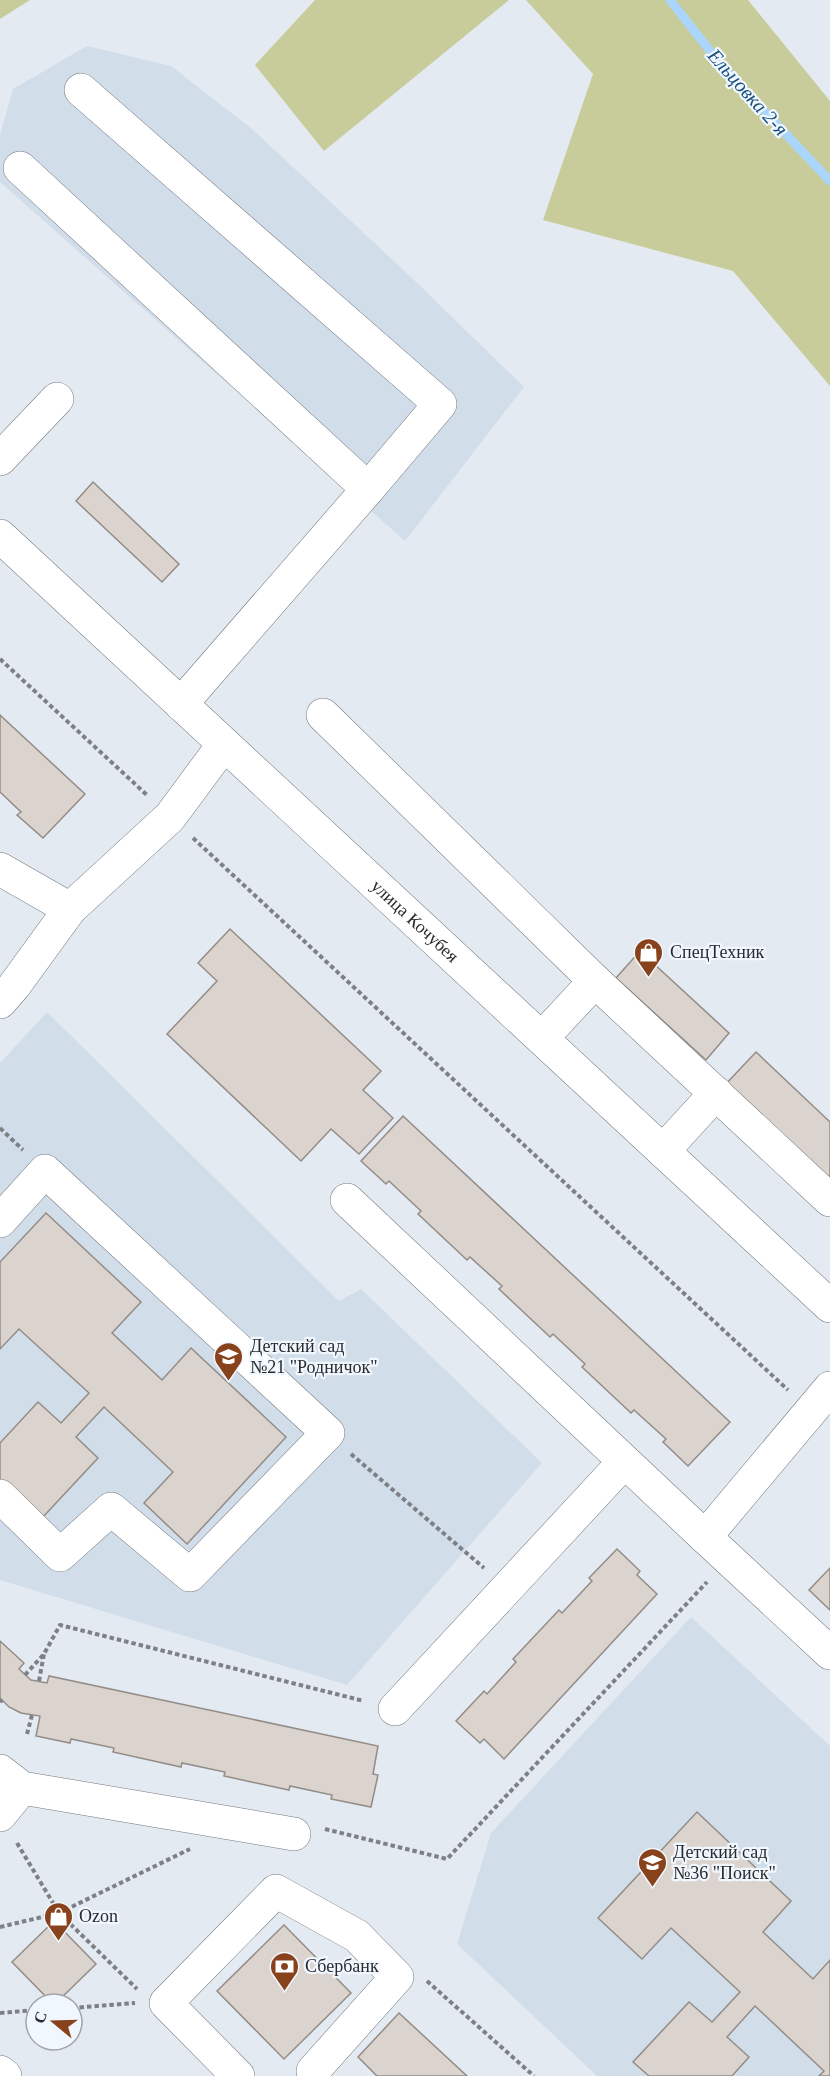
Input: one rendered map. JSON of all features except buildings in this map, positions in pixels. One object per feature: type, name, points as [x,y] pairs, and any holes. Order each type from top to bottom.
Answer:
[{"type":"street","points":[[81,90],[440,404],[181,704]]},
{"type":"street","points":[[20,168],[368,489]]},
{"type":"street","points":[[0,459],[57,399]]},
{"type":"street","name":"улица Кочубея","points":[[0,536],[663,1151],[825,1292]]},
{"type":"street","points":[[323,715],[595,981],[830,1200]]},
{"type":"street","points":[[0,1002],[70,909],[170,816],[224,744]]},
{"type":"street","points":[[0,869],[70,909]]},
{"type":"street","points":[[542,1038],[595,981]]},
{"type":"street","points":[[663,1151],[716,1093]]},
{"type":"street","points":[[0,1221],[45,1171],[328,1433],[190,1575],[111,1509],[60,1555],[0,1496]]},
{"type":"street","points":[[347,1200],[830,1653]]},
{"type":"street","points":[[705,1538],[820,1400]]},
{"type":"street","points":[[395,1708],[624,1462]]},
{"type":"street","points":[[0,1814],[11,1780],[294,1834]]},
{"type":"street","points":[[238,2076],[158,2003],[276,1891],[357,1936],[397,1977],[313,2074]]},
{"type":"street","points":[[0,2072],[5,2076]]},
{"type":"path","points":[[0,659],[170,816],[820,1400]]},
{"type":"path","points":[[328,1433],[507,1587]]},
{"type":"path","points":[[294,1834],[312,1826],[447,1859],[729,1560]]},
{"type":"path","points":[[26,1674],[44,1654],[60,1625],[395,1708]]},
{"type":"path","points":[[39,1681],[44,1654]]},
{"type":"path","points":[[27,1734],[32,1715]]},
{"type":"path","points":[[0,1814],[59,1913],[158,2003]]},
{"type":"path","points":[[0,1928],[59,1913],[240,1825]]},
{"type":"path","points":[[397,1977],[429,1981],[534,2076]]},
{"type":"path","points":[[84,2007],[158,2003]]},
{"type":"path","points":[[0,2013],[24,2011]]},
{"type":"shaded area","points":[[87,46],[171,66],[252,129],[412,278],[524,387],[405,541],[0,182],[0,135],[13,89]]},
{"type":"shaded area","name":"Детский сад №21 \"Родничок\"","points":[[47,1012],[339,1301],[361,1289],[542,1463],[347,1685],[0,1580],[0,1063]]},
{"type":"shaded area","name":"Детский сад №36 \"Поиск\"","points":[[691,1617],[830,1746],[830,2076],[597,2076],[457,1944],[491,1833]]},
{"type":"green space","points":[[0,0],[30,0],[0,19]]},
{"type":"green space","points":[[315,0],[509,0],[324,151],[255,65]]},
{"type":"green space","points":[[526,0],[748,0],[830,101],[830,386],[733,271],[543,220],[593,74]]},
{"type":"waterway","name":"Ельцовка 2-я","points":[[670,0],[722,66],[830,181]]},
{"type":"place","name":"СпецТехник","points":[[649,978]]},
{"type":"place","name":"Детский сад №21 \"Родничок\"","points":[[229,1382]]},
{"type":"place","name":"Детский сад №36 \"Поиск\"","points":[[652,1888]]},
{"type":"place","name":"Ozon","points":[[58,1942]]},
{"type":"place","name":"Сбербанк","points":[[284,1992]]}]
